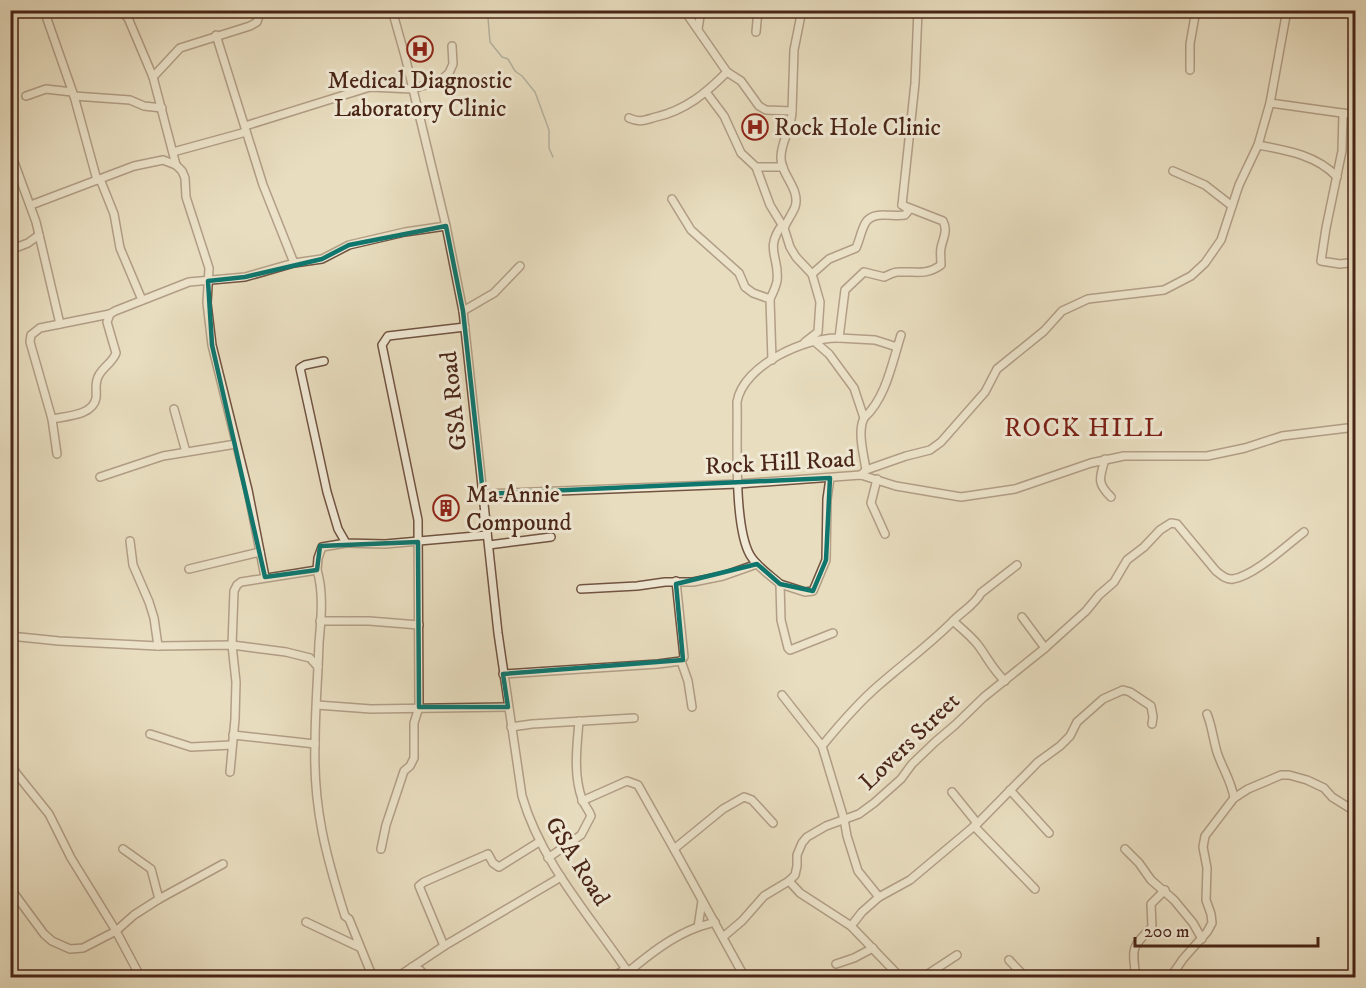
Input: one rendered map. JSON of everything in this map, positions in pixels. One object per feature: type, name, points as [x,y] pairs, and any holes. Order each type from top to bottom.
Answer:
[{"type":"street","points":[[40,10],[46,16],[73,94],[98,179],[114,214],[120,248],[142,300]]},
{"type":"street","points":[[120,10],[128,18],[153,77],[176,165],[184,178],[186,197],[209,268],[207,303],[212,345],[248,490],[265,577]]},
{"type":"street","points":[[128,18],[134,10]]},
{"type":"street","points":[[153,77],[180,48],[257,22],[261,10]]},
{"type":"street","name":"GSA Road","points":[[392,10],[446,226],[463,311],[503,674],[522,796],[528,818],[548,858],[629,973]]},
{"type":"street","points":[[684,10],[727,72],[741,81],[762,109],[792,111]]},
{"type":"street","points":[[698,29],[701,10]]},
{"type":"street","points":[[756,32],[758,10]]},
{"type":"street","points":[[772,360],[770,299],[777,284],[773,245],[776,233],[796,205],[794,192],[780,160],[790,130],[794,50],[802,10]]},
{"type":"street","points":[[902,205],[916,74],[918,10]]},
{"type":"street","points":[[1190,70],[1190,44],[1197,10]]},
{"type":"street","points":[[901,335],[885,385],[874,409],[861,422],[864,472],[906,456],[930,450],[941,442],[986,392],[997,369],[1004,361],[1044,331],[1062,311],[1088,299],[1164,290],[1191,276],[1206,262],[1221,240],[1239,185],[1258,145],[1270,104],[1287,10]]},
{"type":"street","points":[[216,35],[263,185],[294,263]]},
{"type":"street","points":[[173,152],[370,87],[412,89],[441,80],[449,74],[453,64],[452,46]]},
{"type":"street","points":[[629,118],[640,122],[664,116],[694,102],[727,72]]},
{"type":"street","points":[[26,96],[46,89],[130,100],[144,106],[162,108]]},
{"type":"street","points":[[706,92],[724,116],[741,153],[756,167],[770,205],[783,226],[790,247],[812,274],[820,302],[818,332],[803,344],[756,371],[739,394],[738,484],[745,544],[757,564],[780,584],[805,592],[813,591],[826,560],[827,499],[830,478]]},
{"type":"street","points":[[1270,104],[1355,115],[1356,104]]},
{"type":"street","points":[[1343,113],[1342,151],[1322,247],[1322,261],[1340,264],[1356,262]]},
{"type":"street","points":[[1258,145],[1286,150],[1310,158],[1337,177]]},
{"type":"street","points":[[10,152],[31,205],[60,324]]},
{"type":"street","points":[[31,205],[134,166],[156,161],[170,161],[176,165]]},
{"type":"street","points":[[756,167],[783,167]]},
{"type":"street","points":[[1173,171],[1205,185],[1232,206]]},
{"type":"street","points":[[672,199],[691,230],[739,273],[745,287],[759,296],[770,299]]},
{"type":"street","points":[[812,274],[829,259],[856,248],[865,222],[870,216],[905,215],[909,210],[902,205]]},
{"type":"street","points":[[839,338],[845,290],[859,275],[864,272],[884,277],[895,271],[929,272],[941,265],[940,252],[945,224],[943,221],[902,205]]},
{"type":"street","points":[[57,454],[51,419],[30,337],[40,328],[110,314],[189,282],[244,277],[294,263],[322,259],[350,245],[405,232],[446,226]]},
{"type":"street","points":[[10,250],[28,243],[39,235]]},
{"type":"street","points":[[463,311],[494,293],[520,266]]},
{"type":"street","points":[[51,419],[85,412],[92,407],[96,399],[95,385],[99,376],[116,353],[107,322],[110,314]]},
{"type":"street","points":[[381,849],[386,825],[404,771],[414,758],[414,723],[419,707],[416,500],[382,345],[388,336],[465,327]]},
{"type":"street","points":[[803,344],[826,338],[839,338],[875,340],[897,347]]},
{"type":"street","points":[[814,341],[829,354],[854,388],[864,418]]},
{"type":"street","points":[[324,361],[300,368],[327,492],[338,529],[346,543]]},
{"type":"street","points":[[174,409],[186,452]]},
{"type":"street","name":"Rock Hill Road","points":[[483,494],[738,484],[830,478],[864,472],[877,479],[916,490],[961,497],[1014,489],[1105,459],[1124,456],[1207,456],[1245,448],[1282,436],[1356,427]]},
{"type":"street","points":[[100,477],[149,459],[236,444]]},
{"type":"street","points":[[1105,459],[1100,481],[1111,496]]},
{"type":"street","points":[[877,479],[871,503],[885,534]]},
{"type":"street","name":"Lovers Street","points":[[789,881],[795,875],[797,855],[802,843],[815,831],[859,814],[874,803],[901,779],[934,742],[1086,611],[1114,582],[1127,560],[1144,547],[1160,530],[1171,523],[1177,524],[1216,571],[1223,577],[1233,579],[1256,569],[1304,532]]},
{"type":"street","points":[[373,978],[349,919],[345,915],[327,862],[315,792],[321,621],[318,558],[322,547],[346,543],[385,544],[487,535]]},
{"type":"street","points":[[489,545],[551,537]]},
{"type":"street","points":[[130,541],[133,565],[154,618],[158,646]]},
{"type":"street","points":[[189,568],[260,552]]},
{"type":"street","points":[[581,589],[676,581],[688,583],[723,576],[757,564]]},
{"type":"street","points":[[822,746],[879,685],[932,643],[978,599],[981,593],[1017,565]]},
{"type":"street","points":[[230,772],[236,682],[232,645],[234,591],[241,582],[317,570]]},
{"type":"street","points":[[676,581],[684,657],[681,661],[688,681],[692,706]]},
{"type":"street","points":[[780,584],[781,620],[790,650],[833,633]]},
{"type":"street","points":[[1022,617],[1045,648]]},
{"type":"street","points":[[321,621],[369,621],[419,625]]},
{"type":"street","points":[[953,621],[980,647],[990,665],[1005,681]]},
{"type":"street","points":[[10,636],[59,642],[158,646],[232,645],[286,652],[310,658],[319,656]]},
{"type":"street","points":[[310,658],[318,667]]},
{"type":"street","points":[[503,674],[681,661]]},
{"type":"street","points":[[851,926],[862,912],[879,897],[910,880],[976,825],[1038,762],[1070,736],[1077,722],[1093,706],[1112,693],[1123,690],[1130,692],[1147,703],[1152,710],[1152,724]]},
{"type":"street","points":[[782,696],[822,746],[844,819],[846,836],[858,871],[879,897]]},
{"type":"street","points":[[317,705],[371,709],[508,707]]},
{"type":"street","points":[[1207,714],[1214,730],[1217,751],[1233,789],[1234,798]]},
{"type":"street","points":[[511,727],[634,718]]},
{"type":"street","points":[[548,858],[581,836],[591,816],[582,801],[576,766],[579,721]]},
{"type":"street","points":[[150,735],[191,747],[232,745]]},
{"type":"street","points":[[233,735],[315,744]]},
{"type":"street","points":[[10,762],[49,814],[71,858],[116,931],[141,978]]},
{"type":"street","points":[[1170,978],[1183,958],[1202,939],[1212,923],[1206,900],[1207,868],[1203,847],[1205,836],[1234,798],[1248,789],[1281,775],[1289,775],[1324,788],[1332,797],[1356,812]]},
{"type":"street","points":[[582,801],[627,781],[638,785],[745,978]]},
{"type":"street","points":[[1010,790],[1049,833]]},
{"type":"street","points":[[952,792],[976,825],[1035,889]]},
{"type":"street","points":[[674,849],[723,809],[744,797],[752,800],[772,823]]},
{"type":"street","points":[[444,946],[419,886],[488,854],[493,863],[499,867],[539,842]]},
{"type":"street","points":[[123,849],[151,869],[159,899]]},
{"type":"street","points":[[1125,849],[1151,880],[1165,890],[1189,918],[1202,939]]},
{"type":"street","points":[[10,888],[44,934],[52,941],[70,949],[83,948],[116,931],[134,915],[159,899],[223,864]]},
{"type":"street","points":[[396,978],[444,946],[561,877]]},
{"type":"street","points":[[723,937],[742,921],[764,896],[789,881],[800,893],[851,926],[901,978]]},
{"type":"street","points":[[1137,978],[1134,959],[1135,945],[1141,936],[1152,927],[1151,904],[1165,890]]},
{"type":"street","points":[[698,927],[702,901]]},
{"type":"street","points":[[306,922],[359,947]]},
{"type":"street","points":[[610,978],[629,973],[654,950],[681,933],[715,922]]},
{"type":"street","points":[[836,964],[873,948]]},
{"type":"street","points":[[922,978],[957,955]]},
{"type":"street","points":[[1009,960],[1026,978]]},
{"type":"street","points":[[412,967],[420,970],[427,978]]},
{"type":"highlighted area","points":[[446,226],[463,311],[483,494],[830,478],[826,560],[813,591],[780,584],[757,564],[676,584],[683,660],[503,674],[508,707],[419,707],[418,542],[320,546],[317,570],[265,577],[212,345],[208,281],[245,277],[322,259],[349,245]]},
{"type":"waterway","points":[[485,10],[490,42],[502,57],[508,59],[515,71],[535,92],[549,130],[549,148],[553,157]]},
{"type":"place","name":"Medical Diagnostic Laboratory Clinic","points":[[420,49]]},
{"type":"place","name":"Rock Hole Clinic","points":[[755,127]]},
{"type":"place","name":"Ma Annie Compound","points":[[446,508]]},
{"type":"district","name":"ROCK HILL","points":[[1084,427]]}]
